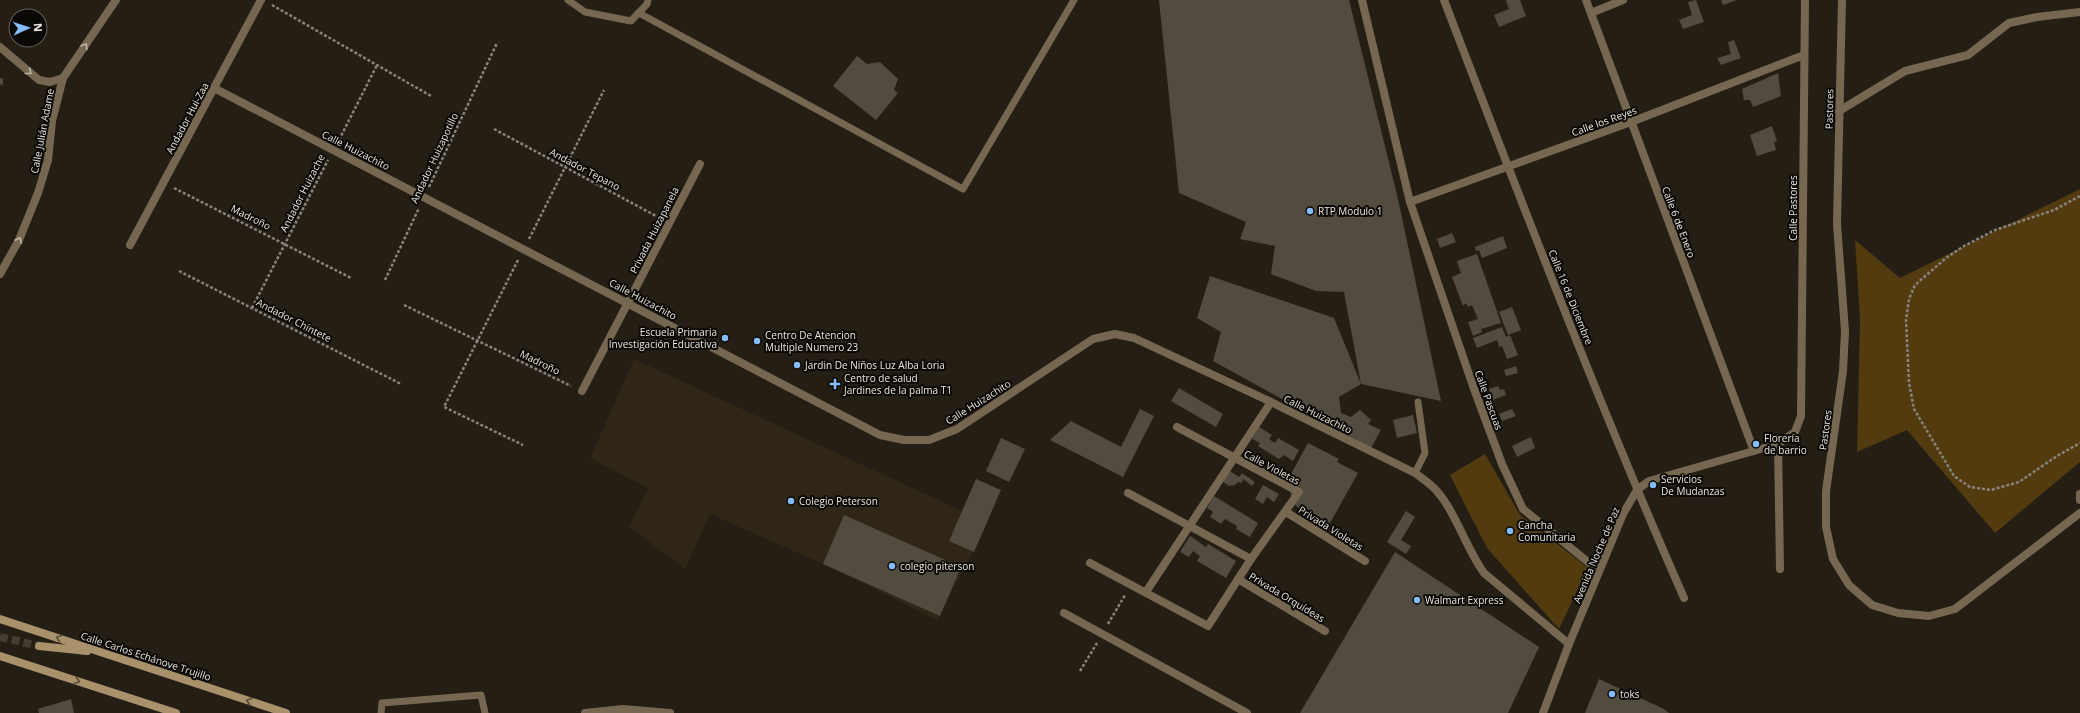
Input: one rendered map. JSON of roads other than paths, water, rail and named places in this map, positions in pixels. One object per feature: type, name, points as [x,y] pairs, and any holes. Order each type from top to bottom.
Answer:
[{"type":"main road","name":"Calle Carlos Echánove Trujillo","points":[[0,619],[286,713]]},
{"type":"main road","points":[[39,646],[104,653]]},
{"type":"main road","points":[[0,656],[176,713]]},
{"type":"street","name":"Calle Julián Adame","points":[[0,274],[20,240],[38,193],[48,160],[52,121],[63,78],[116,0]]},
{"type":"street","name":"Andador Hui-Zaa","points":[[130,246],[261,0]]},
{"type":"street","name":"Calle Pascuas","points":[[1362,0],[1410,202],[1474,389],[1502,464],[1523,509],[1599,572]]},
{"type":"street","name":"Calle 16 de Diciembre","points":[[1444,0],[1508,166],[1637,490],[1684,598]]},
{"type":"street","name":"Calle 6 de Enero","points":[[1586,0],[1754,451]]},
{"type":"street","points":[[1591,12],[1623,0]]},
{"type":"street","name":"Calle Pastores","points":[[1801,416],[1805,0]]},
{"type":"street","name":"Pastores","points":[[1842,0],[1837,224],[1845,331],[1843,372],[1826,491],[1826,527],[1833,559],[1848,585],[1872,605],[1898,613],[1929,616],[1955,609],[2080,512]]},
{"type":"street","points":[[1839,111],[1905,71],[1968,55],[2009,23],[2038,17],[2080,12]]},
{"type":"street","points":[[0,47],[39,80],[50,82],[63,78]]},
{"type":"street","name":"Calle los Reyes","points":[[1410,202],[1631,122],[1804,55]]},
{"type":"street","name":"Calle Huizachito","points":[[214,88],[880,435],[904,440],[929,440],[957,429],[1093,339],[1115,334],[1134,338],[1271,402],[1415,473],[1435,489],[1447,505],[1474,558],[1484,573],[1568,644]]},
{"type":"street","name":"Privada Huizapanela","points":[[582,391],[700,164]]},
{"type":"street","points":[[1146,592],[1271,402]]},
{"type":"street","name":"Avenida Noche de Paz","points":[[1543,713],[1568,644],[1623,514],[1637,490],[1649,481],[1778,444],[1795,432],[1801,416]]},
{"type":"street","points":[[1177,427],[1235,458]]},
{"type":"street","points":[[1778,444],[1780,569]]},
{"type":"street","name":"Calle Violetas","points":[[1235,458],[1299,492],[1286,512]]},
{"type":"street","points":[[1128,493],[1251,559]]},
{"type":"street","points":[[2080,494],[2080,500]]},
{"type":"street","points":[[1090,563],[1208,626],[1251,559],[1286,512]]},
{"type":"street","name":"Privada Violetas","points":[[1286,512],[1365,561]]},
{"type":"street","name":"Privada Orquídeas","points":[[1238,579],[1325,631]]},
{"type":"street","points":[[1064,613],[1247,713]]},
{"type":"street","points":[[586,713],[623,708],[670,713]]},
{"type":"lane","points":[[568,0],[585,12],[631,21],[647,4],[648,0]]},
{"type":"lane","points":[[638,13],[963,189],[1074,0]]},
{"type":"lane","points":[[1415,473],[1425,453],[1418,402]]},
{"type":"lane","points":[[381,713],[382,703],[481,695],[485,713]]},
{"type":"tunnel","points":[[0,637],[39,646]]},
{"type":"place","name":"RTP Modulo 1","points":[[1310,211]]},
{"type":"place","name":"Escuela Primaria Investigación Educativa","points":[[725,338]]},
{"type":"place","name":"Centro De Atencion Multiple Numero 23","points":[[757,341]]},
{"type":"place","name":"Jardin De Niños Luz Alba Loria","points":[[797,365]]},
{"type":"place","name":"Centro de salud Jardines de la palma T1","points":[[835,384]]},
{"type":"place","name":"Florería de barrio","points":[[1756,444]]},
{"type":"place","name":"Servicios De Mudanzas","points":[[1653,485]]},
{"type":"place","name":"Colegio Peterson","points":[[791,501]]},
{"type":"place","name":"Cancha Comunitaria","points":[[1510,531]]},
{"type":"place","name":"colegio piterson","points":[[892,566]]},
{"type":"place","name":"Walmart Express","points":[[1417,600]]},
{"type":"place","name":"toks","points":[[1612,694]]}]
